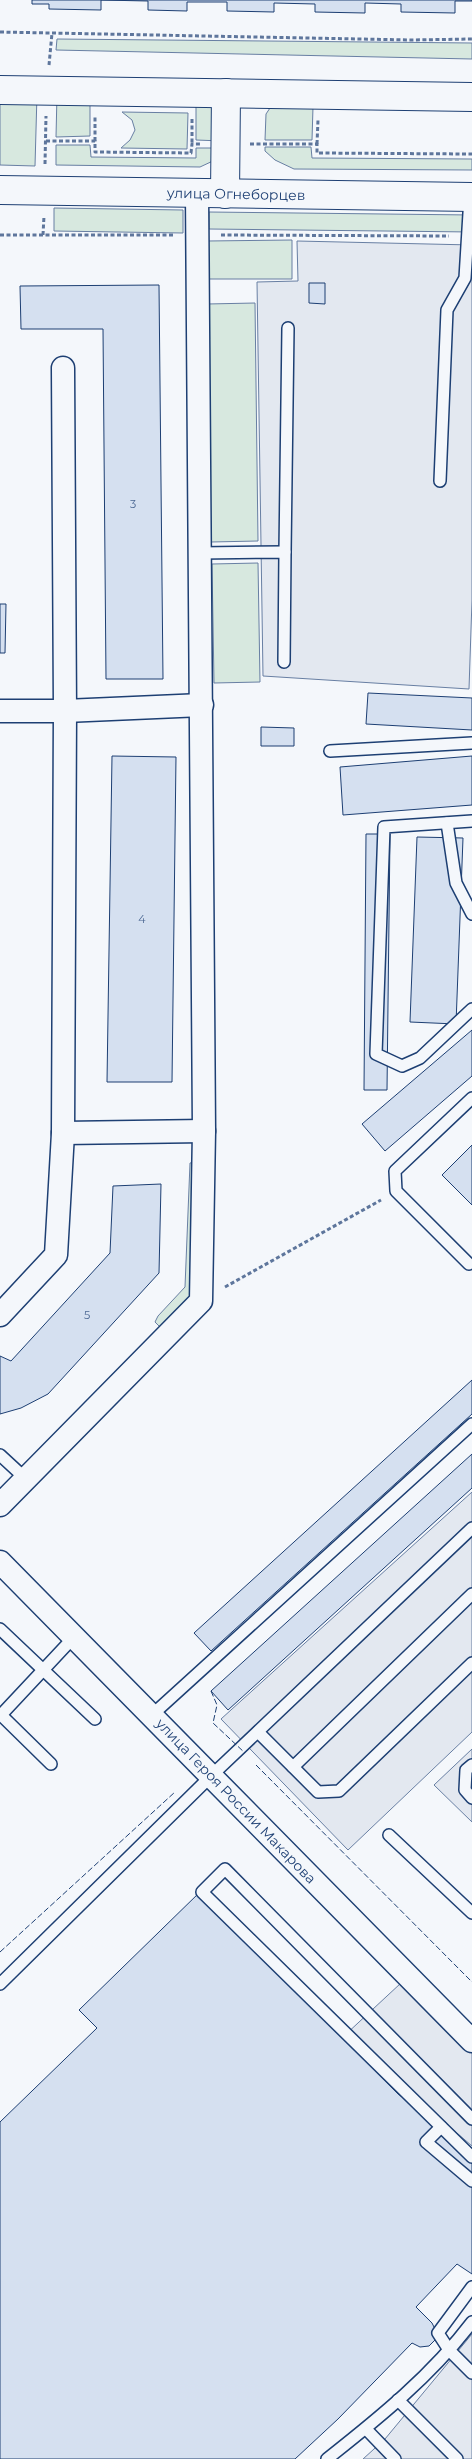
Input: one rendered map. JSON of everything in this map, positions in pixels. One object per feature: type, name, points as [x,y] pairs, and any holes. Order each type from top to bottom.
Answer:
[{"type":"main road","points":[[0,90],[472,97]]},
{"type":"main road","points":[[225,194],[226,93]]},
{"type":"main road","name":"улица Огнеборцев","points":[[0,190],[471,197]]},
{"type":"street","points":[[0,1505],[201,1301],[204,1131],[197,193]]},
{"type":"street","points":[[0,1315],[56,1255],[63,1133],[65,712],[63,368]]},
{"type":"street","points":[[0,711],[65,712],[202,705]]},
{"type":"street","points":[[63,1133],[204,1131]]},
{"type":"street","name":"улица Героя России Макарова","points":[[0,1562],[472,2041]]},
{"type":"lane","points":[[440,481],[447,310],[465,278],[471,197]]},
{"type":"lane","points":[[284,662],[288,328]]},
{"type":"lane","points":[[200,553],[286,552]]},
{"type":"lane","points":[[330,751],[472,743]]},
{"type":"lane","points":[[472,821],[384,827],[376,1054],[402,1066],[420,1058],[472,1010]]},
{"type":"lane","points":[[448,823],[456,883],[472,914]]},
{"type":"lane","points":[[469,1264],[396,1191],[395,1171],[472,1098]]},
{"type":"lane","points":[[152,1716],[472,1424]]},
{"type":"lane","points":[[0,1455],[26,1479]]},
{"type":"lane","points":[[0,1984],[211,1776],[472,1528]]},
{"type":"lane","points":[[293,1767],[472,1594]]},
{"type":"lane","points":[[0,1630],[95,1719]]},
{"type":"lane","points":[[50,1764],[1,1715],[74,1637]]},
{"type":"lane","points":[[258,1732],[318,1792],[339,1791],[472,1662]]},
{"type":"lane","points":[[472,1765],[466,1770],[465,1790],[472,1798]]},
{"type":"lane","points":[[389,1835],[472,1913]]},
{"type":"lane","points":[[472,2119],[225,1869],[202,1892],[472,2157]]},
{"type":"lane","points":[[441,2126],[426,2142],[472,2181]]},
{"type":"lane","points":[[472,2287],[438,2333],[449,2350],[472,2373]]},
{"type":"lane","points":[[327,2459],[366,2429],[398,2400],[449,2350],[472,2322]]},
{"type":"lane","points":[[398,2400],[457,2459]]},
{"type":"lane","points":[[366,2429],[395,2459]]},
{"type":"path","points":[[0,32],[410,40],[472,39]]},
{"type":"path","points":[[43,235],[47,91],[52,33]]},
{"type":"path","points":[[46,141],[95,141],[95,152],[191,152],[192,144],[317,144],[317,153],[472,154]]},
{"type":"path","points":[[0,235],[468,236]]},
{"type":"path","points":[[201,1301],[396,1191]]},
{"type":"shaded area","points":[[57,39],[472,43],[472,59],[56,50]]},
{"type":"shaded area","points":[[0,93],[37,94],[35,166],[0,165]]},
{"type":"shaded area","points":[[57,94],[213,97],[222,141],[196,140],[196,105],[90,105],[90,136],[56,137]]},
{"type":"shaded area","points":[[272,105],[313,107],[312,140],[265,140],[266,114]]},
{"type":"shaded area","points":[[122,112],[188,113],[187,149],[121,148],[130,140],[135,130],[132,120]]},
{"type":"shaded area","points":[[56,145],[90,145],[91,157],[196,158],[196,148],[221,148],[215,160],[200,167],[56,165]]},
{"type":"shaded area","points":[[265,147],[311,147],[312,158],[472,159],[472,170],[294,169],[275,160],[265,151]]},
{"type":"shaded area","points":[[54,208],[183,210],[183,233],[54,231]]},
{"type":"shaded area","points":[[209,212],[472,215],[472,232],[209,229]]},
{"type":"shaded area","points":[[292,240],[292,279],[207,279],[207,241]]},
{"type":"shaded area","points":[[297,241],[472,245],[472,600],[469,689],[263,676],[257,282],[298,281]]},
{"type":"shaded area","points":[[255,303],[258,541],[211,542],[207,304]]},
{"type":"shaded area","points":[[258,563],[260,682],[214,683],[212,564]]},
{"type":"shaded area","points":[[195,1162],[193,1294],[160,1327],[155,1322],[158,1316],[185,1287],[190,1163]]},
{"type":"shaded area","points":[[472,1492],[472,1732],[348,1850],[221,1719]]},
{"type":"shaded area","points":[[472,1749],[472,1822],[434,1785]]},
{"type":"shaded area","points":[[401,1983],[472,2053],[472,2146],[344,2036]]},
{"type":"shaded area","points":[[472,2334],[472,2459],[363,2459],[385,2439]]},
{"type":"building","points":[[32,0],[101,0],[101,10],[49,9],[49,4],[32,4]]},
{"type":"building","points":[[101,0],[472,1],[455,1],[455,13],[401,12],[401,4],[365,3],[365,13],[315,12],[315,4],[274,3],[274,12],[227,11],[227,2],[187,2],[187,11],[148,10],[148,1]]},
{"type":"building","points":[[309,283],[325,283],[325,304],[309,303]]},
{"type":"building","points":[[159,285],[163,679],[106,679],[103,329],[21,329],[20,286]]},
{"type":"building","points":[[0,604],[6,604],[5,653],[0,653]]},
{"type":"building","points":[[368,693],[472,698],[472,730],[366,724]]},
{"type":"building","points":[[261,727],[294,728],[294,746],[261,746]]},
{"type":"building","points":[[112,756],[176,757],[172,1082],[107,1082]]},
{"type":"building","points":[[472,756],[472,805],[343,815],[340,767]]},
{"type":"building","points":[[366,834],[390,834],[387,1090],[364,1090]]},
{"type":"building","points":[[417,837],[463,838],[456,1024],[410,1022]]},
{"type":"building","points":[[472,1030],[472,1076],[385,1151],[362,1124]]},
{"type":"building","points":[[472,1145],[472,1205],[442,1175]]},
{"type":"building","points":[[161,1184],[159,1273],[48,1394],[21,1408],[0,1414],[0,1356],[11,1361],[110,1253],[113,1186]]},
{"type":"building","points":[[472,1380],[472,1414],[211,1651],[194,1633]]},
{"type":"building","points":[[472,1454],[472,1488],[228,1710],[211,1691]]},
{"type":"building","points":[[201,1891],[398,2094],[472,2148],[472,2274],[457,2264],[416,2307],[432,2323],[436,2331],[435,2340],[429,2346],[420,2347],[412,2343],[338,2419],[295,2459],[0,2459],[0,2122],[97,2028],[79,2010]]},
{"type":"fence","points":[[211,1691],[217,1705],[213,1723],[245,1753]]},
{"type":"fence","points":[[256,1765],[472,1982]]},
{"type":"fence","points":[[0,1952],[175,1792]]}]
